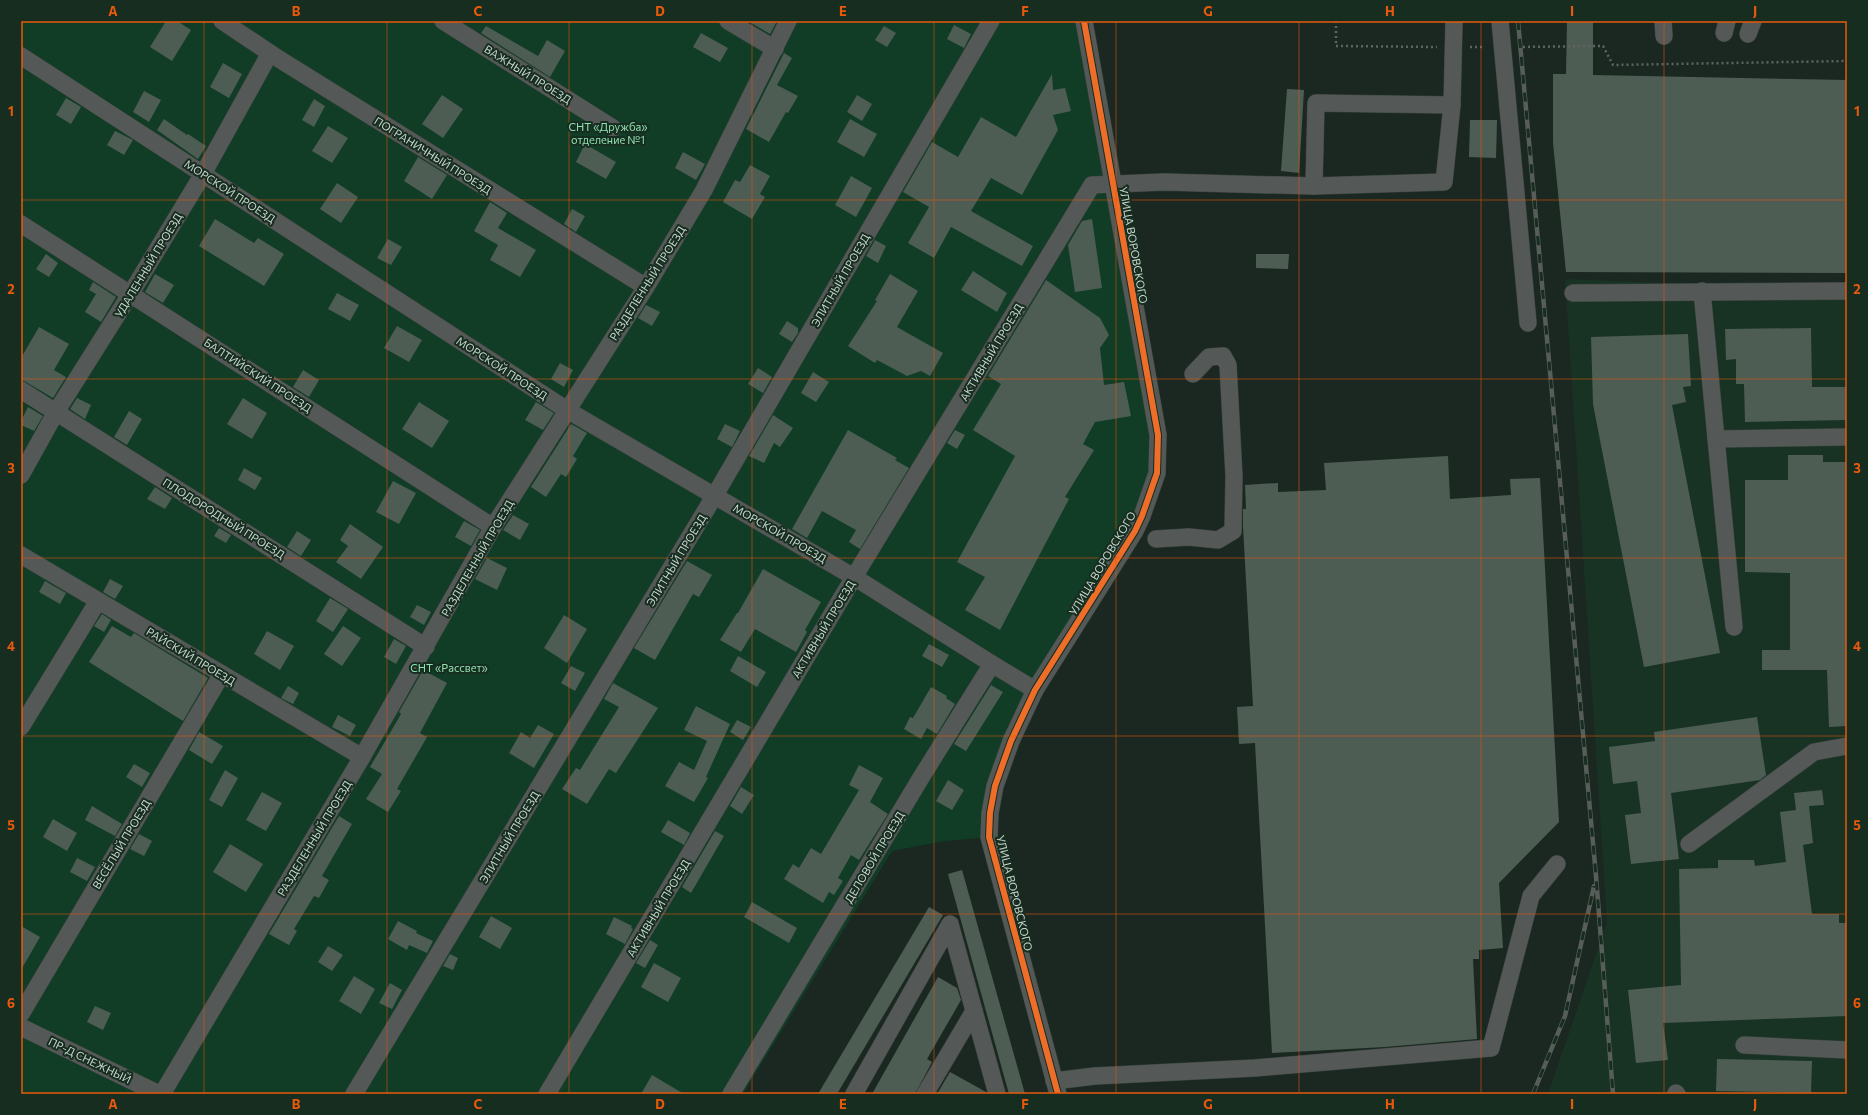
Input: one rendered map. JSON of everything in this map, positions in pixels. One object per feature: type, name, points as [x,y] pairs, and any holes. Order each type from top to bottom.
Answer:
[{"type":"street","name":"ПОГРАНИЧНЫЙ ПРОЕЗД","points":[[222,21],[270,53],[646,287]]},
{"type":"street","name":"ВАЖНЫЙ ПРОЕЗД","points":[[443,21],[613,128]]},
{"type":"street","points":[[728,21],[775,49]]},
{"type":"street","name":"РАЗДЕЛЕННЫЙ ПРОЕЗД","points":[[161,1094],[362,757],[493,527],[646,287],[704,190],[788,21]]},
{"type":"street","name":"ЭЛИТНЫЙ ПРОЕЗД","points":[[354,1094],[715,495],[991,21]]},
{"type":"street","name":"УЛИЦА ВОРОВСКОГО","points":[[1056,1088],[989,837],[990,813],[995,786],[1011,741],[1035,690],[1142,516],[1157,473],[1158,435],[1084,21]]},
{"type":"street","points":[[1113,184],[1164,182],[1314,186],[1444,182],[1452,105],[1454,21]]},
{"type":"street","points":[[1500,21],[1528,322]]},
{"type":"street","name":"УДАЛЕННЫЙ ПРОЕЗД","points":[[21,475],[56,412],[131,293],[203,174],[270,53]]},
{"type":"street","name":"МОРСКОЙ ПРОЕЗД","points":[[21,56],[567,410],[854,577],[992,664]]},
{"type":"street","points":[[1314,186],[1316,103],[1452,105]]},
{"type":"street","name":"АКТИВНЫЙ ПРОЕЗД","points":[[548,1094],[854,577],[1092,185],[1113,184]]},
{"type":"street","name":"БАЛТИЙСКИЙ ПРОЕЗД","points":[[21,224],[131,293],[493,527]]},
{"type":"street","points":[[1702,291],[1734,627]]},
{"type":"street","points":[[1573,293],[1847,291]]},
{"type":"street","points":[[1156,539],[1189,537],[1218,540],[1233,531],[1234,476],[1228,365],[1223,356],[1209,357],[1192,374]]},
{"type":"street","name":"ПЛОДОРОДНЫЙ ПРОЕЗД","points":[[21,390],[426,646]]},
{"type":"street","points":[[1716,439],[1847,437]]},
{"type":"street","name":"РАЙСКИЙ ПРОЕЗД","points":[[21,555],[362,757]]},
{"type":"street","points":[[21,727],[98,601]]},
{"type":"street","points":[[992,664],[1035,690]]},
{"type":"street","name":"ДЕЛОВОЙ ПРОЕЗД","points":[[731,1094],[922,776],[992,664]]},
{"type":"street","name":"ВЕСЁЛЫЙ ПРОЕЗД","points":[[21,1014],[222,674]]},
{"type":"street","points":[[1689,844],[1814,752],[1847,746]]},
{"type":"street","points":[[1056,1088],[1095,1076],[1255,1068],[1491,1048],[1531,896],[1557,864]]},
{"type":"street","points":[[854,1094],[950,924],[994,1092]]},
{"type":"street","points":[[925,1094],[974,1011]]},
{"type":"street","name":"ПР-Д СНЕЖНЫЙ","points":[[21,1026],[161,1094]]},
{"type":"street","points":[[1744,1045],[1847,1050]]},
{"type":"path","points":[[1336,21],[1336,46],[1603,46],[1613,65],[1847,61]]},
{"type":"shaded area","points":[[1565,279],[1760,287],[1847,287],[1847,1094],[1548,1094],[1607,922]]},
{"type":"green space","name":"СНТ «Рассвет»","points":[[21,21],[1084,21],[1157,473],[1011,741],[989,837],[945,841],[892,851],[743,1094],[21,1094]]},
{"type":"building","points":[[166,21],[177,21],[191,30],[172,61],[150,47]]},
{"type":"building","points":[[748,21],[777,21],[770,34]]},
{"type":"building","points":[[1567,21],[1593,21],[1593,75],[1847,80],[1847,273],[1566,272],[1553,143],[1553,74],[1566,74]]},
{"type":"building","points":[[954,25],[971,34],[964,48],[947,39]]},
{"type":"building","points":[[486,26],[538,56],[547,40],[565,51],[550,77],[481,33]]},
{"type":"building","points":[[884,26],[896,33],[887,47],[875,40]]},
{"type":"building","points":[[701,33],[728,48],[720,62],[693,47]]},
{"type":"building","points":[[784,53],[792,58],[777,85],[798,96],[788,113],[786,112],[769,142],[746,129]]},
{"type":"building","points":[[223,63],[242,74],[229,98],[210,87]]},
{"type":"building","points":[[1052,74],[1053,90],[1065,88],[1071,111],[1053,115],[1058,130],[1022,195],[991,178],[971,211],[1033,246],[1022,266],[951,227],[934,258],[908,243],[929,207],[903,192],[932,142],[958,157],[981,117],[1016,137]]},
{"type":"building","points":[[1287,89],[1304,90],[1299,173],[1281,171]]},
{"type":"building","points":[[144,91],[161,100],[149,122],[133,112]]},
{"type":"building","points":[[442,95],[463,109],[443,138],[422,124]]},
{"type":"building","points":[[857,95],[872,104],[862,121],[847,112]]},
{"type":"building","points":[[66,98],[81,107],[71,124],[56,115]]},
{"type":"building","points":[[314,99],[325,106],[314,127],[302,120]]},
{"type":"building","points":[[164,119],[206,146],[198,159],[157,130]]},
{"type":"building","points":[[850,119],[877,134],[864,157],[837,142]]},
{"type":"building","points":[[1470,120],[1497,120],[1496,158],[1469,157]]},
{"type":"building","points":[[328,126],[348,138],[332,163],[312,151]]},
{"type":"building","points":[[115,131],[133,140],[124,155],[107,145]]},
{"type":"building","points":[[585,144],[616,162],[606,179],[576,162]]},
{"type":"building","points":[[683,152],[705,164],[696,180],[675,168]]},
{"type":"building","points":[[418,157],[447,175],[432,199],[404,181]]},
{"type":"building","points":[[750,165],[770,176],[760,194],[765,197],[752,219],[723,202],[735,180],[740,182]]},
{"type":"building","points":[[851,176],[872,188],[856,217],[835,205]]},
{"type":"building","points":[[337,183],[358,197],[341,223],[320,209]]},
{"type":"building","points":[[490,202],[507,213],[498,228],[536,250],[520,277],[490,260],[498,245],[474,231]]},
{"type":"building","points":[[572,209],[585,216],[576,232],[564,224]]},
{"type":"building","points":[[215,219],[254,243],[258,238],[284,254],[264,286],[199,246]]},
{"type":"building","points":[[1092,219],[1102,288],[1075,292],[1068,245],[1082,221]]},
{"type":"building","points":[[388,239],[402,247],[391,265],[377,258]]},
{"type":"building","points":[[875,240],[886,246],[878,263],[866,256]]},
{"type":"building","points":[[46,254],[58,263],[49,277],[36,269]]},
{"type":"building","points":[[1256,254],[1289,254],[1288,269],[1256,268]]},
{"type":"building","points":[[973,271],[1007,293],[997,312],[961,290]]},
{"type":"building","points":[[155,274],[174,285],[163,303],[145,292]]},
{"type":"building","points":[[890,274],[918,291],[897,327],[943,353],[930,376],[921,371],[907,376],[877,360],[875,363],[848,346],[877,301],[875,300]]},
{"type":"building","points":[[1046,280],[1100,318],[1109,335],[1100,348],[1104,385],[1124,382],[1131,416],[1095,422],[1083,444],[1094,450],[1065,497],[1069,499],[1000,630],[965,610],[985,577],[957,562],[1015,456],[973,430],[1001,384],[988,376]]},
{"type":"building","points":[[93,282],[116,297],[101,322],[85,312],[96,294],[89,290]]},
{"type":"building","points":[[337,293],[359,305],[350,321],[328,309]]},
{"type":"building","points":[[646,305],[660,312],[652,326],[638,318]]},
{"type":"building","points":[[787,321],[798,328],[798,333],[792,342],[779,334]]},
{"type":"building","points":[[397,326],[422,340],[409,362],[384,348]]},
{"type":"building","points":[[39,327],[69,344],[54,370],[66,377],[53,398],[21,380],[21,358]]},
{"type":"building","points":[[1811,328],[1812,387],[1847,387],[1847,420],[1745,422],[1744,384],[1736,384],[1736,359],[1726,360],[1725,329]]},
{"type":"building","points":[[1688,334],[1691,386],[1683,387],[1686,402],[1672,405],[1720,653],[1644,667],[1593,404],[1591,337]]},
{"type":"building","points":[[560,363],[573,370],[564,387],[551,379]]},
{"type":"building","points":[[758,368],[772,377],[763,393],[748,384]]},
{"type":"building","points":[[303,370],[319,380],[309,397],[293,387]]},
{"type":"building","points":[[813,372],[829,382],[816,402],[801,393]]},
{"type":"building","points":[[77,398],[91,405],[85,419],[70,409]]},
{"type":"building","points":[[243,398],[267,413],[252,439],[227,424]]},
{"type":"building","points":[[419,402],[449,421],[432,448],[402,429]]},
{"type":"building","points":[[536,402],[554,413],[543,430],[525,420]]},
{"type":"building","points":[[28,407],[43,416],[34,431],[21,425],[21,421]]},
{"type":"building","points":[[129,411],[142,419],[127,445],[114,437]]},
{"type":"building","points":[[773,415],[793,428],[780,447],[774,443],[764,463],[749,456]]},
{"type":"building","points":[[571,424],[587,433],[573,456],[577,459],[566,477],[561,474],[546,497],[531,487]]},
{"type":"building","points":[[725,424],[740,431],[732,447],[717,439]]},
{"type":"building","points":[[848,430],[897,458],[895,460],[909,468],[860,549],[849,542],[856,530],[822,511],[807,538],[792,529]]},
{"type":"building","points":[[955,430],[965,435],[957,449],[947,443]]},
{"type":"building","points":[[1788,455],[1823,455],[1823,462],[1847,462],[1847,726],[1829,727],[1827,670],[1762,670],[1762,650],[1790,650],[1790,573],[1745,572],[1745,480],[1788,480]]},
{"type":"building","points":[[1448,456],[1450,499],[1511,495],[1510,479],[1540,478],[1559,822],[1499,883],[1503,948],[1479,950],[1479,959],[1473,959],[1477,1039],[1385,1047],[1272,1053],[1255,743],[1239,744],[1237,707],[1253,706],[1243,527],[1243,509],[1246,509],[1245,485],[1278,483],[1278,492],[1326,490],[1324,463]]},
{"type":"building","points":[[244,468],[262,478],[255,490],[238,480]]},
{"type":"building","points":[[393,481],[416,493],[399,524],[376,512]]},
{"type":"building","points":[[155,487],[172,498],[165,509],[147,499]]},
{"type":"building","points":[[513,515],[529,524],[520,540],[503,530]]},
{"type":"building","points":[[464,521],[480,530],[471,546],[455,537]]},
{"type":"building","points":[[350,524],[383,547],[361,579],[336,562],[348,546],[340,540]]},
{"type":"building","points":[[219,528],[231,535],[226,543],[214,536]]},
{"type":"building","points":[[297,531],[311,540],[301,556],[287,547]]},
{"type":"building","points":[[487,558],[507,568],[497,590],[475,579]]},
{"type":"building","points":[[687,561],[712,575],[699,597],[693,594],[655,660],[634,648]]},
{"type":"building","points":[[763,569],[821,602],[805,630],[807,632],[796,652],[755,629],[741,652],[720,640],[738,613]]},
{"type":"building","points":[[110,579],[123,586],[115,599],[103,592]]},
{"type":"building","points":[[45,581],[66,593],[60,604],[39,592]]},
{"type":"building","points":[[330,598],[348,609],[333,632],[316,621]]},
{"type":"building","points":[[417,605],[431,612],[424,625],[410,617]]},
{"type":"building","points":[[102,614],[111,620],[104,632],[94,626]]},
{"type":"building","points":[[564,615],[587,629],[567,663],[544,648]]},
{"type":"building","points":[[112,626],[131,637],[134,633],[208,678],[183,721],[89,662]]},
{"type":"building","points":[[343,626],[361,638],[342,666],[324,654]]},
{"type":"building","points":[[267,631],[294,646],[280,670],[254,654]]},
{"type":"building","points":[[394,639],[406,646],[396,664],[384,657]]},
{"type":"building","points":[[929,644],[949,655],[942,667],[922,656]]},
{"type":"building","points":[[738,656],[766,672],[757,687],[730,671]]},
{"type":"building","points":[[571,666],[585,673],[575,691],[561,683]]},
{"type":"building","points":[[423,670],[447,683],[420,733],[427,737],[397,789],[401,791],[388,812],[366,799],[382,774],[370,767],[401,714],[399,712]]},
{"type":"building","points":[[613,683],[658,708],[616,773],[609,769],[587,804],[562,789],[576,768],[580,770],[619,707],[604,699]]},
{"type":"building","points":[[991,685],[1003,692],[966,751],[954,744]]},
{"type":"building","points":[[288,686],[299,693],[293,704],[281,698]]},
{"type":"building","points":[[931,687],[947,696],[946,698],[955,704],[937,734],[927,728],[921,739],[904,729],[910,717],[913,718]]},
{"type":"building","points":[[696,706],[730,724],[706,777],[708,778],[694,802],[665,786],[679,762],[694,770],[707,741],[684,730]]},
{"type":"building","points":[[338,715],[356,725],[350,736],[332,727]]},
{"type":"building","points":[[1757,717],[1766,775],[1760,780],[1671,793],[1679,859],[1631,864],[1625,815],[1641,813],[1637,781],[1613,784],[1609,747],[1655,741],[1654,732]]},
{"type":"building","points":[[737,720],[751,727],[743,740],[730,732]]},
{"type":"building","points":[[538,725],[554,734],[534,768],[509,753],[521,732],[530,738]]},
{"type":"building","points":[[199,732],[223,746],[212,764],[189,750]]},
{"type":"building","points":[[134,764],[150,773],[142,787],[126,777]]},
{"type":"building","points":[[859,765],[883,778],[870,802],[888,814],[859,860],[851,855],[838,878],[843,881],[834,895],[829,892],[823,903],[784,879],[793,864],[799,868],[811,848],[821,854],[859,790],[849,785]]},
{"type":"building","points":[[225,770],[238,778],[222,807],[209,800]]},
{"type":"building","points":[[948,780],[964,790],[952,810],[936,801]]},
{"type":"building","points":[[741,787],[754,795],[742,814],[730,806]]},
{"type":"building","points":[[1822,790],[1824,805],[1809,806],[1813,843],[1803,845],[1812,914],[1839,914],[1839,923],[1847,923],[1847,1016],[1663,1023],[1668,1060],[1636,1063],[1628,990],[1681,985],[1679,869],[1718,868],[1718,860],[1754,860],[1755,866],[1786,862],[1780,812],[1796,810],[1794,793]]},
{"type":"building","points":[[262,792],[282,803],[266,831],[246,820]]},
{"type":"building","points":[[92,806],[122,824],[115,836],[85,820]]},
{"type":"building","points":[[339,816],[352,824],[322,876],[329,880],[319,898],[314,896],[294,929],[297,931],[289,945],[269,934]]},
{"type":"building","points":[[53,819],[77,833],[67,851],[43,837]]},
{"type":"building","points":[[668,820],[690,833],[684,845],[661,832]]},
{"type":"building","points":[[715,831],[724,836],[691,893],[682,887]]},
{"type":"building","points":[[139,834],[152,841],[144,856],[130,849]]},
{"type":"building","points":[[230,844],[263,864],[246,892],[213,872]]},
{"type":"building","points":[[77,858],[95,867],[87,881],[70,872]]},
{"type":"building","points":[[962,870],[1025,1094],[1009,1094],[948,874]]},
{"type":"building","points":[[752,902],[797,928],[789,943],[744,917]]},
{"type":"building","points":[[929,907],[943,915],[837,1094],[818,1094]]},
{"type":"building","points":[[491,916],[512,928],[500,949],[479,937]]},
{"type":"building","points":[[614,917],[632,926],[631,928],[633,929],[625,944],[606,934]]},
{"type":"building","points":[[398,921],[417,931],[416,933],[433,941],[427,953],[409,945],[407,950],[388,939]]},
{"type":"building","points":[[21,926],[40,937],[21,970]]},
{"type":"building","points":[[650,940],[658,945],[645,968],[636,963]]},
{"type":"building","points":[[328,946],[343,955],[332,971],[318,962]]},
{"type":"building","points":[[450,954],[458,958],[453,970],[443,966]]},
{"type":"building","points":[[654,963],[681,978],[668,1002],[641,987]]},
{"type":"building","points":[[354,976],[375,989],[361,1014],[339,1001]]},
{"type":"building","points":[[938,977],[957,988],[961,1000],[927,1059],[932,1062],[915,1094],[872,1094]]},
{"type":"building","points":[[390,983],[402,990],[392,1009],[379,1003]]},
{"type":"building","points":[[95,1006],[111,1013],[103,1030],[87,1022]]},
{"type":"building","points":[[1717,1059],[1812,1061],[1811,1093],[1716,1091]]},
{"type":"building","points":[[950,1072],[986,1092],[987,1094],[937,1094]]},
{"type":"building","points":[[652,1075],[684,1094],[641,1094]]},
{"type":"railway","points":[[1518,21],[1596,876],[1613,1094]]},
{"type":"railway","points":[[1533,1094],[1565,1016],[1594,886]]},
{"type":"cycle path","points":[[1058,1094],[989,837],[990,813],[995,786],[1011,741],[1035,690],[1135,531],[1142,516],[1157,473],[1158,435],[1084,21]]},
{"type":"park label","name":"СНТ «Дружба» отделение №1","points":[[608,132]]}]
